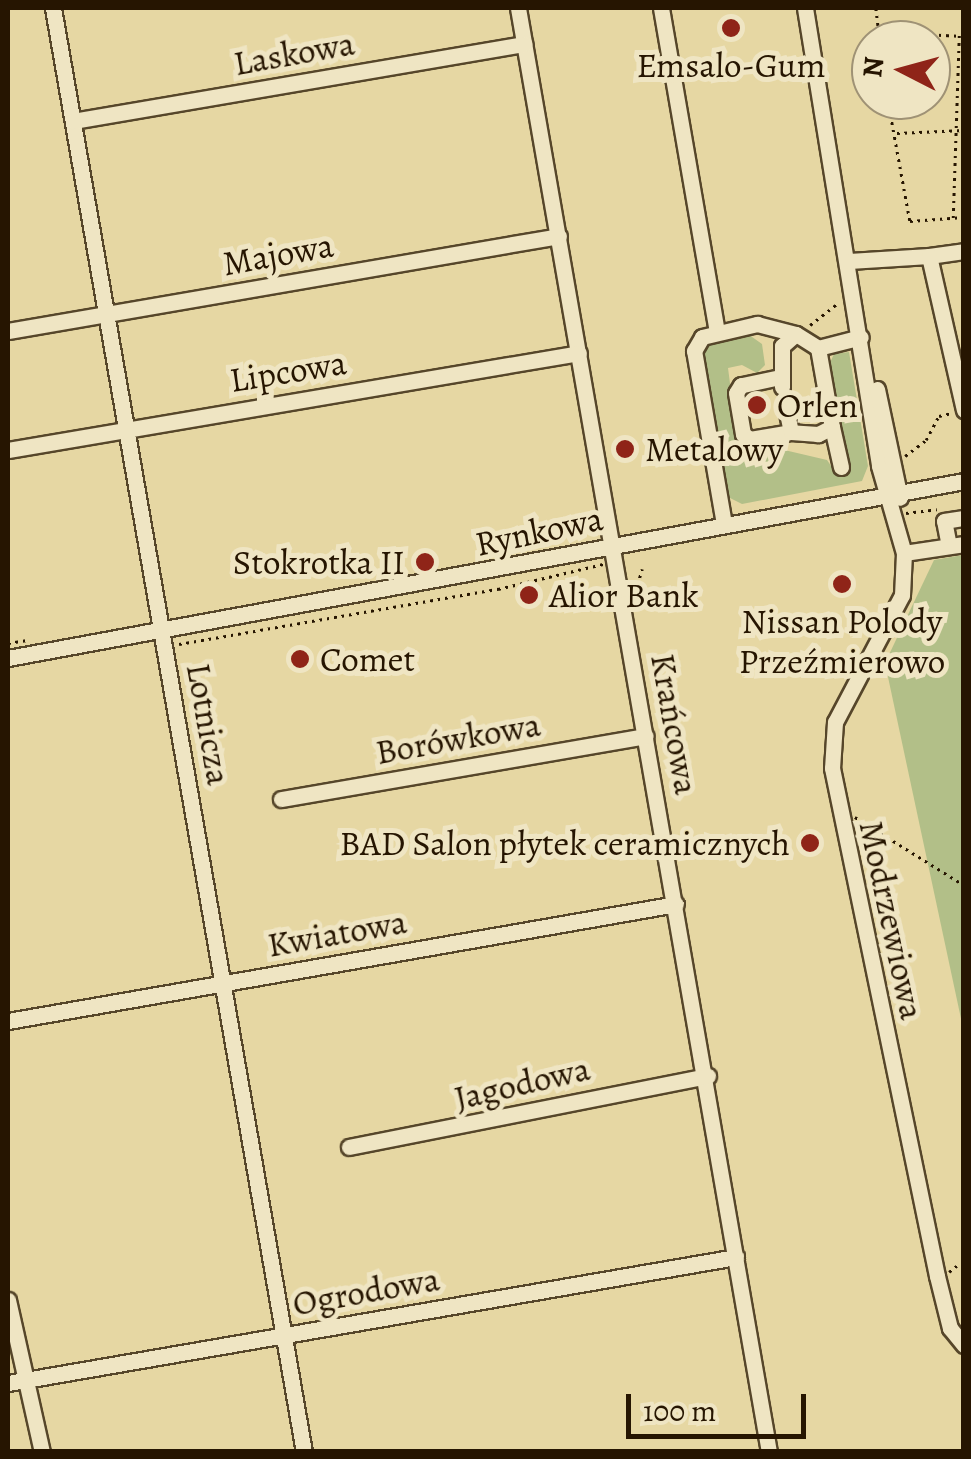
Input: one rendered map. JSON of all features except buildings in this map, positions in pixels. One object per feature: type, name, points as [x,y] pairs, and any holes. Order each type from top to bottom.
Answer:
[{"type":"street","name":"Lotnicza","points":[[52,8],[304,1452]]},
{"type":"street","name":"Krańcowa","points":[[518,8],[610,554],[708,1076],[768,1452]]},
{"type":"street","points":[[661,8],[717,331]]},
{"type":"street","points":[[805,8],[850,261],[884,493]]},
{"type":"street","name":"Laskowa","points":[[73,122],[524,44]]},
{"type":"street","name":"Majowa","points":[[8,331],[559,236]]},
{"type":"street","points":[[850,261],[964,250]]},
{"type":"street","points":[[929,256],[961,411]]},
{"type":"street","points":[[724,524],[694,373],[702,336],[756,324],[796,334],[818,348],[841,467]]},
{"type":"street","points":[[796,334],[782,346],[781,382],[741,385],[736,393],[742,434],[750,440],[790,432],[818,434],[832,427]]},
{"type":"street","points":[[818,348],[862,336]]},
{"type":"street","name":"Lipcowa","points":[[8,450],[579,353]]},
{"type":"street","points":[[866,362],[902,490]]},
{"type":"street","points":[[786,408],[790,432]]},
{"type":"street","name":"Rynkowa","points":[[8,658],[610,554],[724,524],[964,480]]},
{"type":"street","name":"Modrzewiowa","points":[[902,490],[902,596],[830,740],[840,814],[947,1319],[964,1345]]},
{"type":"street","name":"Modrzewiowa","points":[[884,493],[902,514]]},
{"type":"street","points":[[904,553],[956,545],[944,521],[964,518]]},
{"type":"street","name":"Borówkowa","points":[[281,799],[646,736]]},
{"type":"street","name":"Kwiatowa","points":[[8,1021],[676,904]]},
{"type":"street","name":"Jagodowa","points":[[349,1147],[708,1076]]},
{"type":"street","name":"Ogrodowa","points":[[14,1382],[736,1257]]},
{"type":"street","points":[[8,1300],[14,1382],[31,1387],[42,1452]]},
{"type":"path","points":[[953,218],[961,130],[961,36]]},
{"type":"path","points":[[893,120],[910,222],[964,218]]},
{"type":"path","points":[[896,133],[961,130]]},
{"type":"path","points":[[796,334],[844,298]]},
{"type":"path","points":[[903,462],[939,416],[961,411]]},
{"type":"path","points":[[902,514],[948,507]]},
{"type":"path","points":[[175,644],[498,589],[610,554]]},
{"type":"path","points":[[633,596],[642,570]]},
{"type":"path","points":[[840,814],[878,829],[964,884]]},
{"type":"green space","points":[[745,332],[762,344],[765,365],[757,373],[742,365],[728,368],[737,437],[746,444],[777,438],[780,449],[827,460],[838,476],[850,473],[828,367],[834,354],[849,352],[868,466],[862,481],[742,504],[726,496],[700,354],[710,341]]},
{"type":"green space","points":[[964,555],[963,1028],[885,663],[934,560]]},
{"type":"place","name":"Emsalo-Gum","points":[[731,28]]},
{"type":"place","name":"Orlen","points":[[757,405]]},
{"type":"place","name":"Metalowy","points":[[625,449]]},
{"type":"place","name":"Stokrotka II","points":[[425,562]]},
{"type":"place","name":"Nissan Polody Przeźmierowo","points":[[842,584]]},
{"type":"place","name":"Alior Bank","points":[[529,595]]},
{"type":"place","name":"Comet","points":[[300,659]]},
{"type":"place","name":"BAD Salon płytek ceramicznych","points":[[810,843]]}]
